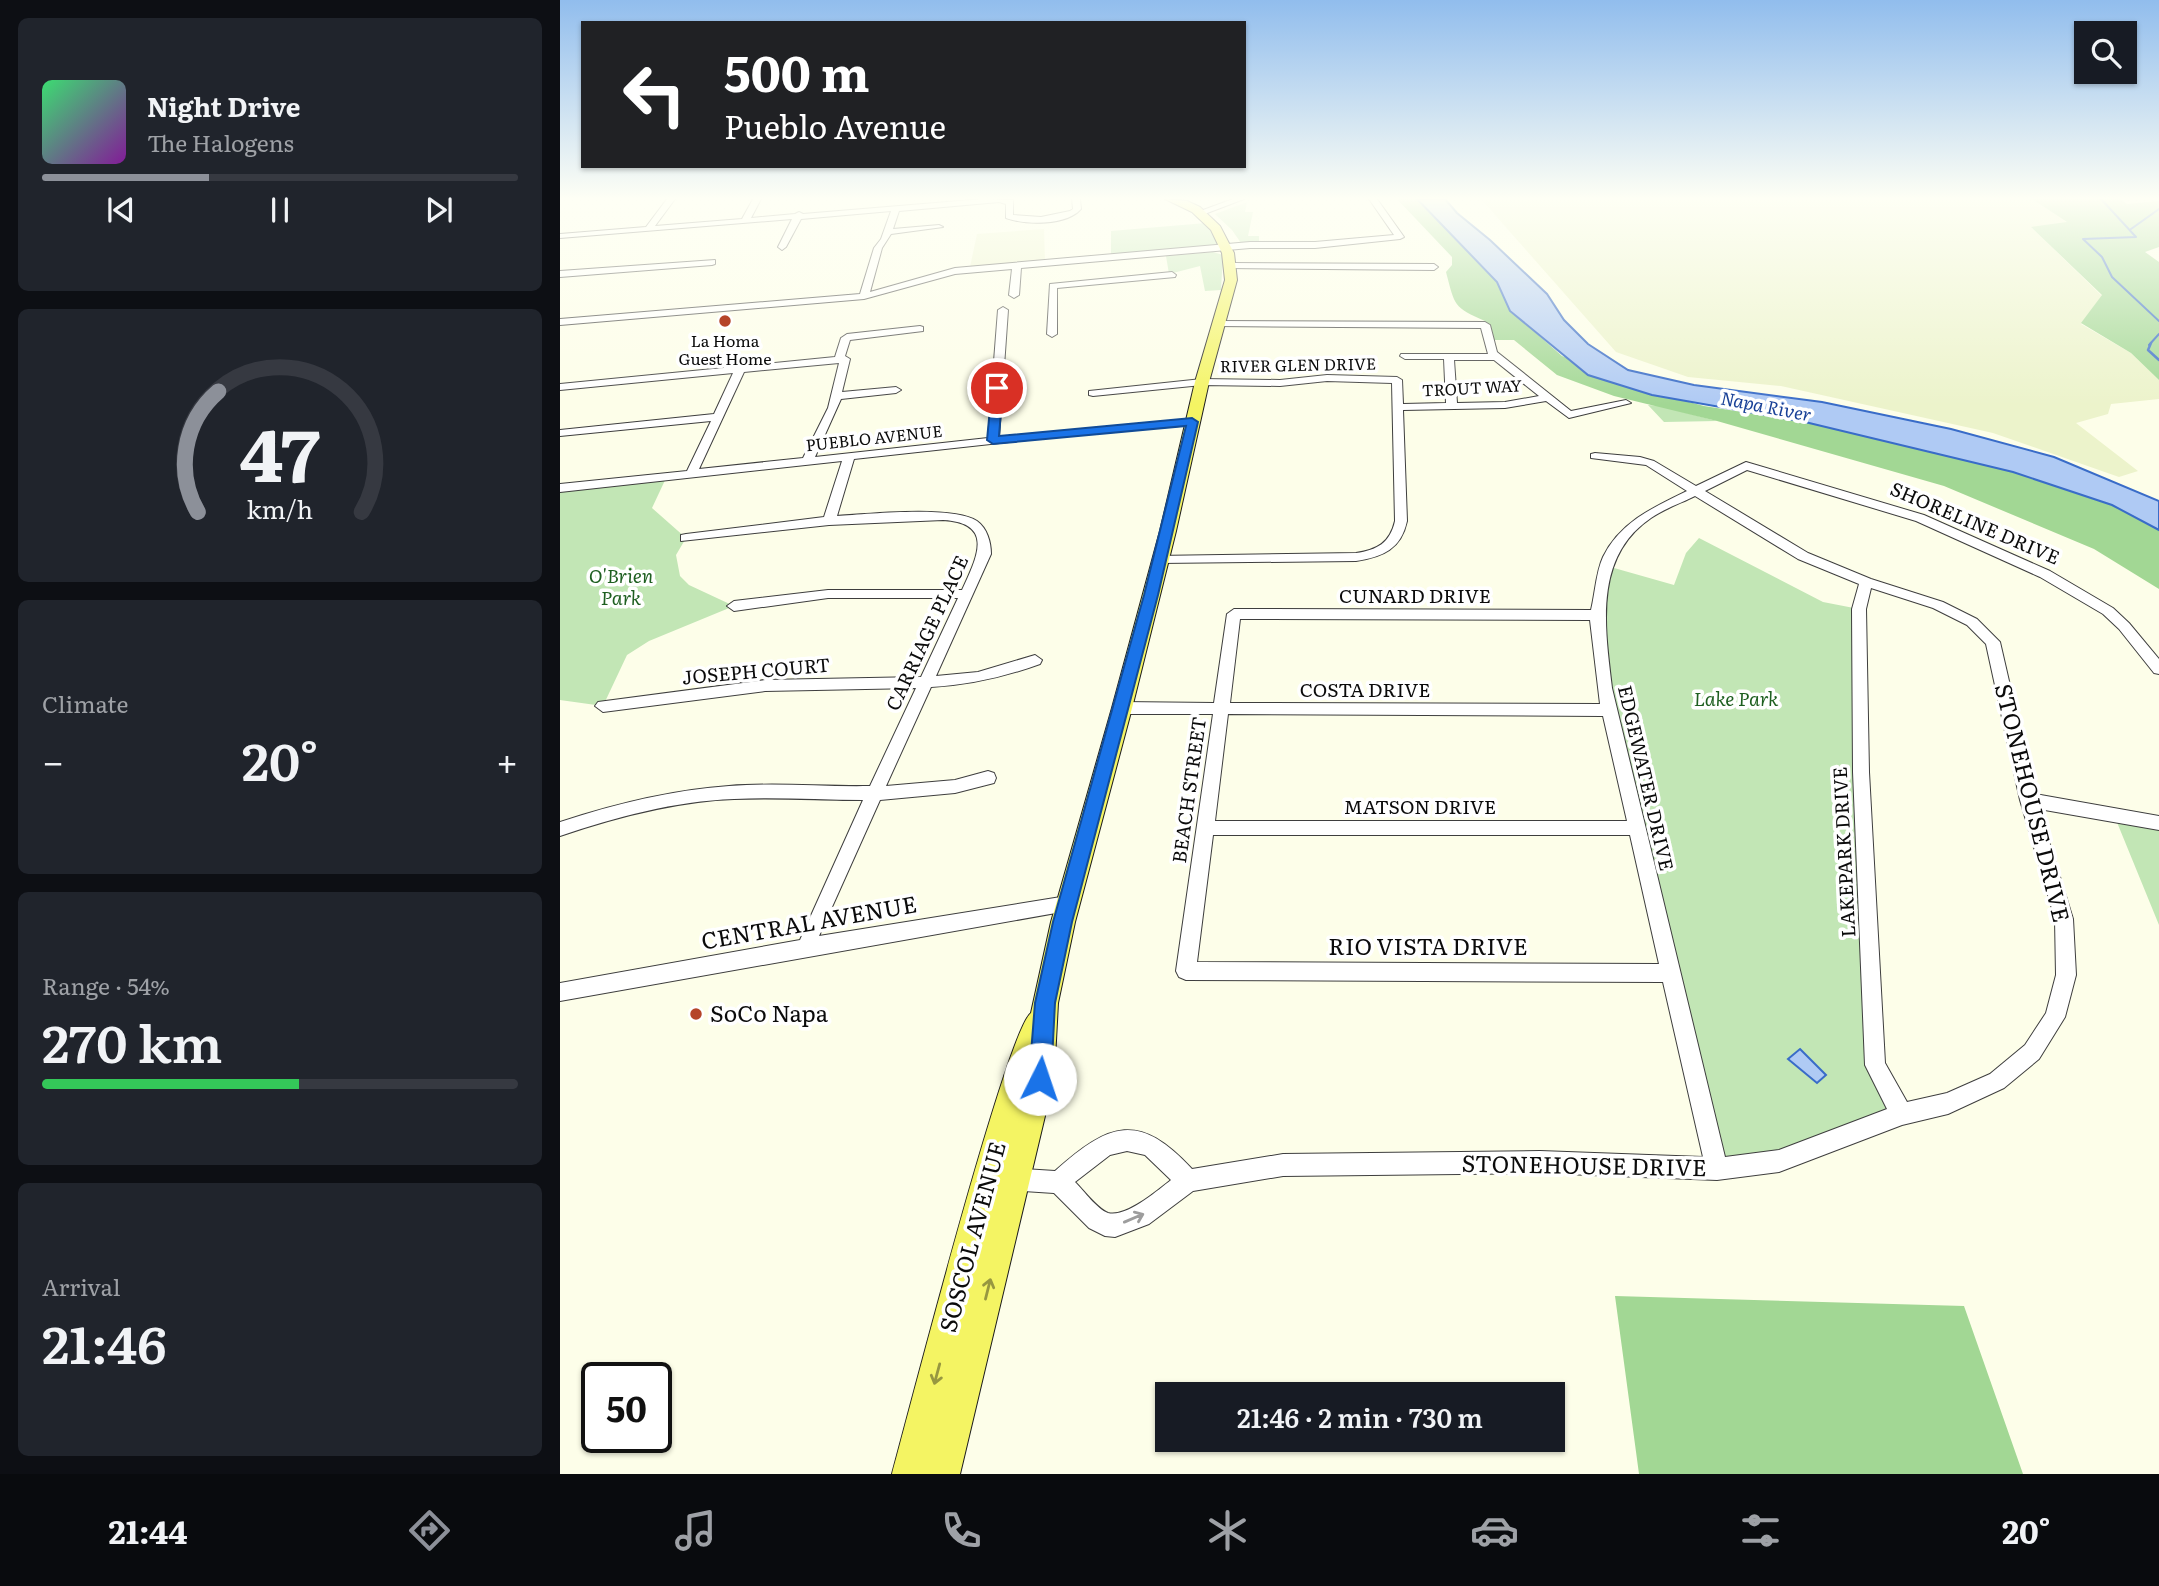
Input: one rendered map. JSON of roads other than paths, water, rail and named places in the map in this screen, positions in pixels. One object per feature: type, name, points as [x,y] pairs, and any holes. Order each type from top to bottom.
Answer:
[{"type":"main road","name":"SOSCOL AVENUE","points":[[910,1474],[1002,1178],[1040,1079],[1045,1003],[1067,904],[1122,708],[1202,382],[1231,280],[1232,268]]},
{"type":"main road","name":"SOSCOL AVENUE","points":[[942,1474],[1002,1178]]},
{"type":"street","points":[[560,274],[639,268]]},
{"type":"street","points":[[864,296],[872,268]]},
{"type":"street","points":[[560,323],[864,296],[939,275],[1006,268]]},
{"type":"street","points":[[1014,295],[1017,268]]},
{"type":"street","points":[[1108,268],[1109,281]]},
{"type":"street","points":[[1052,334],[1053,286],[1172,275]]},
{"type":"street","points":[[993,440],[1003,310]]},
{"type":"street","points":[[1220,324],[1485,325],[1490,350],[1496,357],[1569,415],[1626,403]]},
{"type":"street","points":[[807,461],[816,438],[827,423],[836,396],[846,338],[920,329]]},
{"type":"street","points":[[1405,356],[1496,357]]},
{"type":"street","points":[[1449,357],[1452,407]]},
{"type":"street","points":[[560,387],[842,360]]},
{"type":"street","points":[[691,474],[740,370]]},
{"type":"street","name":"RIVER GLEN DRIVE","points":[[1093,393],[1202,382],[1280,383],[1326,378],[1397,380],[1401,521],[1399,535],[1390,547],[1373,555],[1356,556],[1160,559]]},
{"type":"street","points":[[836,396],[896,390]]},
{"type":"street","name":"TROUT WAY","points":[[1398,407],[1505,405],[1547,398]]},
{"type":"street","points":[[560,433],[716,417]]},
{"type":"street","name":"PUEBLO AVENUE","points":[[560,488],[993,440],[1192,422]]},
{"type":"street","points":[[830,519],[849,456]]},
{"type":"street","name":"STONEHOUSE DRIVE","points":[[1059,1182],[1097,1220],[1105,1224],[1115,1224],[1141,1216],[1188,1181],[1283,1165],[1540,1162],[1717,1169],[1779,1161],[1902,1114],[1948,1103],[1997,1081],[2032,1052],[2055,1017],[2066,975],[2064,919],[2028,800],[1993,642],[1972,622],[1938,605],[1866,582],[1803,556],[1640,460],[1595,456]]},
{"type":"street","name":"EDGEWATER DRIVE","points":[[1717,1169],[1604,688],[1597,615],[1609,558],[1624,535],[1647,514],[1746,466]]},
{"type":"street","name":"SHORELINE DRIVE","points":[[1746,466],[1920,518],[2045,573],[2108,611],[2124,626],[2159,669]]},
{"type":"street","name":"CARRIAGE PLACE","points":[[686,538],[830,519],[944,517],[969,522],[976,527],[985,545],[985,554],[812,930],[807,947]]},
{"type":"street","name":"LAKEPARK DRIVE","points":[[1866,582],[1859,609],[1861,772],[1875,1065],[1902,1114]]},
{"type":"street","points":[[734,606],[828,594],[967,594]]},
{"type":"street","name":"CUNARD DRIVE","points":[[1234,614],[1597,615]]},
{"type":"street","name":"BEACH STREET","points":[[1186,971],[1234,614]]},
{"type":"street","name":"JOSEPH COURT","points":[[603,706],[787,684],[925,683],[1014,670],[1035,660]]},
{"type":"street","name":"COSTA DRIVE","points":[[1122,708],[1609,710]]},
{"type":"street","points":[[560,829],[615,811],[733,792],[928,792],[988,778]]},
{"type":"street","points":[[2028,800],[2159,823]]},
{"type":"street","name":"MATSON DRIVE","points":[[1205,828],[1635,828]]},
{"type":"street","name":"CENTRAL AVENUE","points":[[560,992],[1067,904]]},
{"type":"street","name":"RIO VISTA DRIVE","points":[[1186,971],[1670,973]]},
{"type":"street","points":[[1002,1178],[1059,1182],[1093,1152],[1115,1142],[1136,1139],[1155,1148],[1188,1181]]},
{"type":"water","name":"Napa River","points":[[1483,268],[1519,268],[1547,294],[1564,320],[1588,344],[1628,370],[1694,385],[1822,402],[1951,429],[2054,457],[2159,501],[2159,530],[2112,505],[2013,472],[1805,422],[1652,395],[1588,375],[1510,311],[1497,282]]},
{"type":"water","points":[[1800,1049],[1826,1075],[1817,1083],[1788,1059]]},
{"type":"waterway","points":[[2107,268],[2112,277],[2159,321]]},
{"type":"waterway","points":[[2149,345],[2159,334]]},
{"type":"waterway","points":[[2151,343],[2148,350],[2159,360]]},
{"type":"place","name":"La Homa Guest Home","points":[[725,321]]},
{"type":"place","name":"SoCo Napa","points":[[696,1014]]},
{"type":"park label","name":"O'Brien Park","points":[[621,587]]},
{"type":"park label","name":"Lake Park","points":[[1736,699]]}]
